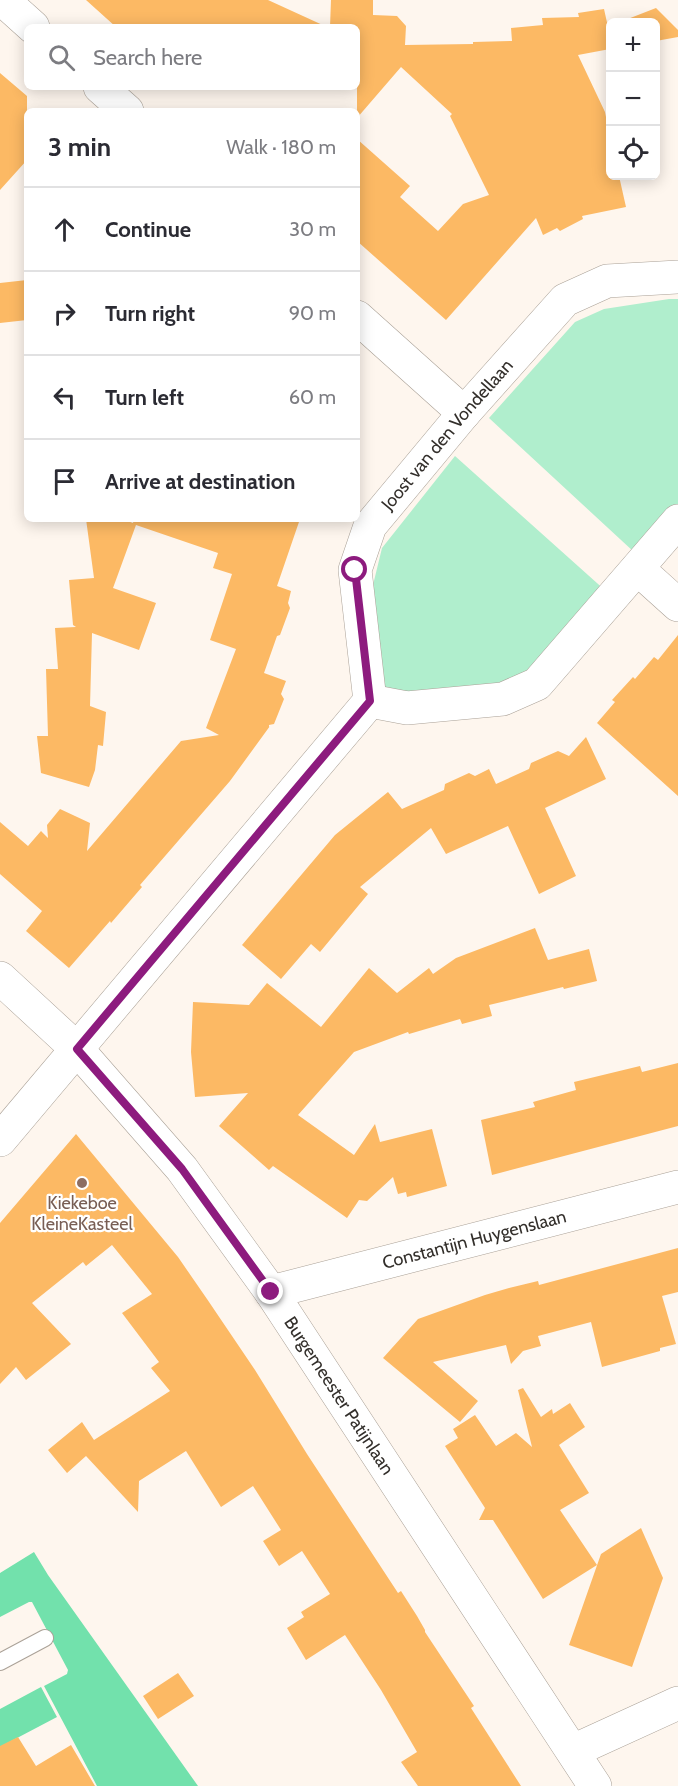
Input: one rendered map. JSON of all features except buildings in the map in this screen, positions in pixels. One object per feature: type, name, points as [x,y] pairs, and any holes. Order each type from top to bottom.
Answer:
[{"type":"street","points":[[3,0],[30,24]]},
{"type":"street","points":[[103,90],[124,108]]},
{"type":"street","name":"Joost van den Vondellaan","points":[[370,701],[355,570],[370,526],[464,413],[565,300],[607,281],[678,277]]},
{"type":"street","points":[[360,320],[464,413]]},
{"type":"street","points":[[0,1140],[370,701],[407,708],[503,699],[537,684],[678,522]]},
{"type":"street","points":[[638,570],[678,605]]},
{"type":"street","name":"Burgemeester Patijnlaan","points":[[0,978],[77,1049],[182,1169],[271,1292],[595,1786]]},
{"type":"street","name":"Constantijn Huygenslaan","points":[[271,1292],[678,1187]]},
{"type":"street","points":[[573,1750],[678,1703]]},
{"type":"lane","points":[[0,1662],[45,1638]]},
{"type":"green space","points":[[678,299],[678,504],[634,552],[489,418],[575,322],[604,309]]},
{"type":"green space","points":[[455,456],[607,592],[529,684],[388,700],[364,642],[373,585],[382,548]]},
{"type":"green space","points":[[34,1552],[198,1786],[97,1786],[44,1686],[67,1674],[68,1670],[32,1602],[0,1617],[0,1573]]},
{"type":"green space","points":[[41,1687],[57,1717],[0,1747],[0,1709]]},
{"type":"place","name":"Kiekeboe KleineKasteel","points":[[82,1183]]},
{"type":"route","points":[[271,1292],[182,1169],[77,1049],[370,701],[355,570]]}]
